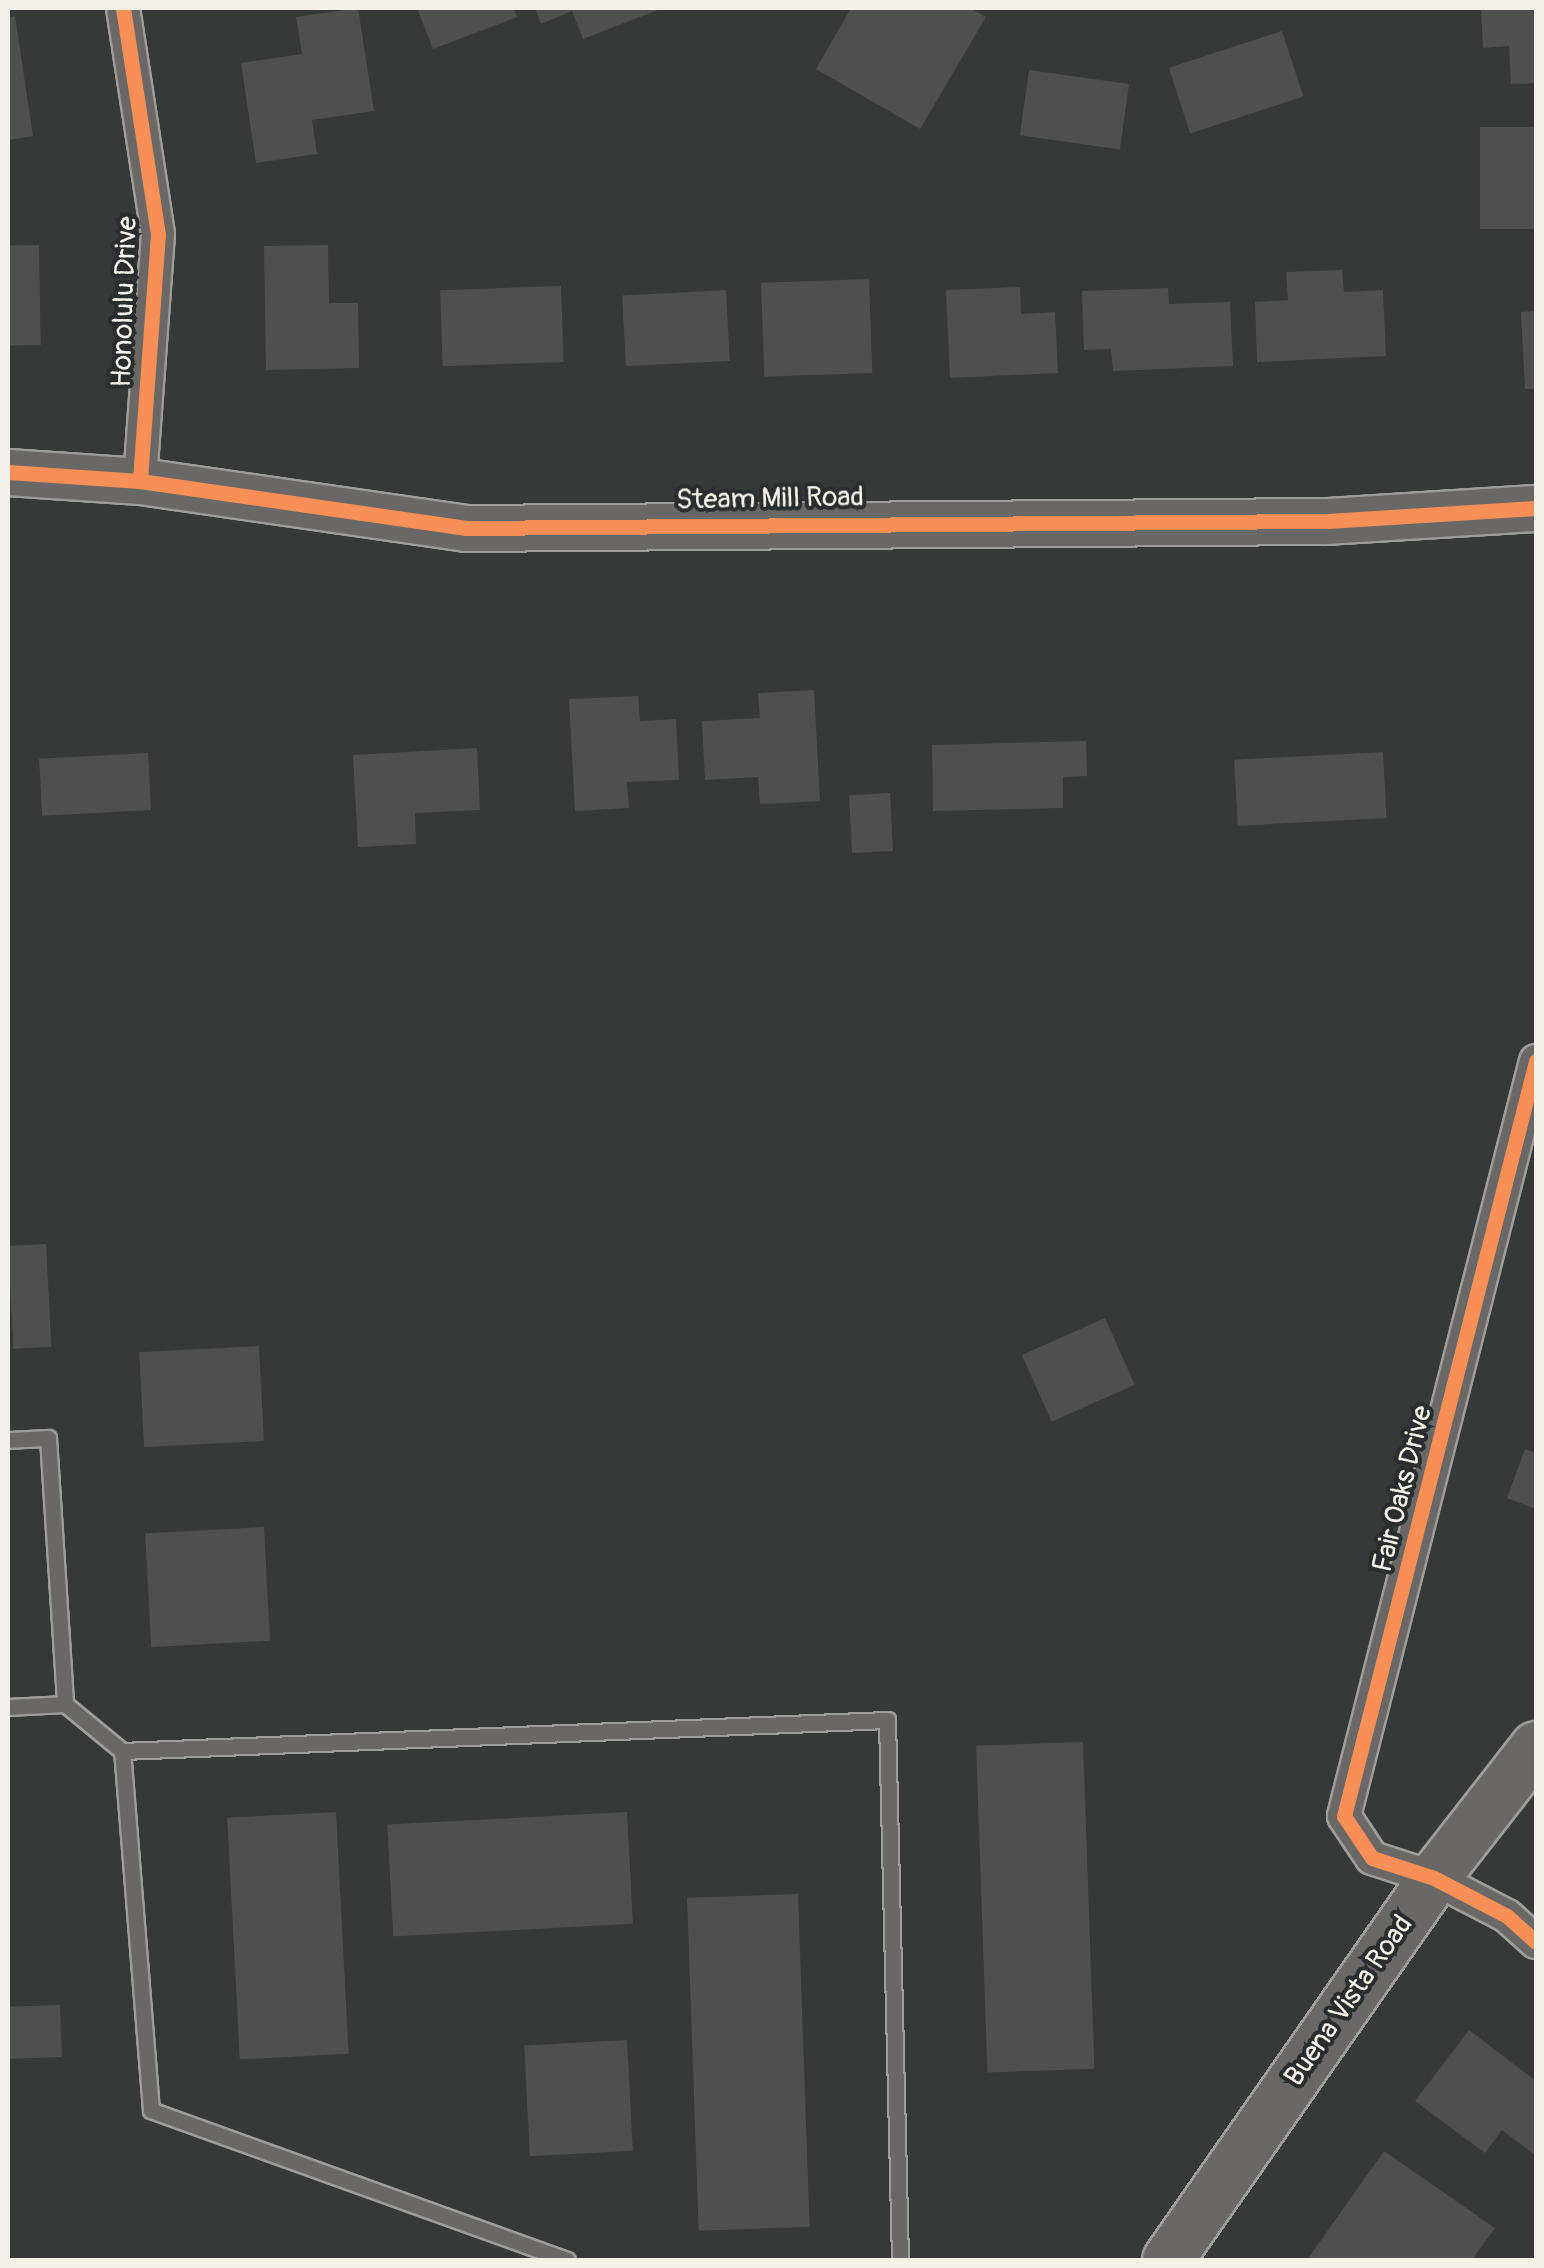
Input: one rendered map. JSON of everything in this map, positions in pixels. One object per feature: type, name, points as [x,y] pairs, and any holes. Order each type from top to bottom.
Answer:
[{"type":"main road","name":"Buena Vista Road","points":[[1168,2260],[1434,1878],[1536,1747]]},
{"type":"street","name":"Honolulu Drive","points":[[123,8],[158,234],[140,481]]},
{"type":"street","name":"Steam Mill Road","points":[[8,472],[140,481],[464,528],[1327,521],[1536,508]]},
{"type":"street","name":"Fair Oaks Drive","points":[[1536,1062],[1344,1816],[1372,1858],[1434,1878],[1508,1916],[1536,1942]]},
{"type":"lane","points":[[8,1440],[48,1438],[66,1704]]},
{"type":"lane","points":[[8,1707],[66,1704],[122,1751],[888,1720],[900,2260]]},
{"type":"lane","points":[[122,1751],[151,2110],[567,2260]]},
{"type":"building","points":[[358,8],[374,111],[312,120],[317,154],[256,163],[241,63],[302,54],[296,17]]},
{"type":"building","points":[[417,8],[513,8],[517,17],[433,49]]},
{"type":"building","points":[[535,8],[663,8],[583,39],[572,11],[541,24]]},
{"type":"building","points":[[851,8],[970,8],[986,17],[920,129],[816,69]]},
{"type":"building","points":[[1481,8],[1536,8],[1536,83],[1511,84],[1509,46],[1483,48]]},
{"type":"building","points":[[15,16],[33,136],[8,140],[8,18]]},
{"type":"building","points":[[1282,31],[1303,97],[1190,133],[1169,68]]},
{"type":"building","points":[[1029,70],[1129,84],[1120,149],[1020,135]]},
{"type":"building","points":[[1480,127],[1536,127],[1536,229],[1480,229]]},
{"type":"building","points":[[39,245],[41,345],[10,346],[8,246]]},
{"type":"building","points":[[328,245],[329,303],[358,303],[359,368],[266,370],[264,246]]},
{"type":"building","points":[[1342,270],[1344,292],[1383,290],[1386,356],[1257,362],[1255,302],[1288,300],[1286,272]]},
{"type":"building","points":[[869,279],[872,373],[764,377],[761,283]]},
{"type":"building","points":[[561,286],[564,362],[443,366],[440,290]]},
{"type":"building","points":[[1020,287],[1021,314],[1055,312],[1058,373],[950,378],[946,290]]},
{"type":"building","points":[[1168,288],[1169,304],[1230,302],[1233,366],[1113,371],[1111,349],[1084,350],[1082,291]]},
{"type":"building","points":[[726,290],[730,361],[626,366],[622,295]]},
{"type":"building","points":[[1536,311],[1536,389],[1525,389],[1521,312]]},
{"type":"building","points":[[814,690],[820,801],[760,804],[758,777],[705,780],[702,721],[760,718],[758,693]]},
{"type":"building","points":[[638,696],[640,721],[676,719],[679,780],[627,782],[629,808],[575,811],[569,699]]},
{"type":"building","points":[[1086,741],[1087,776],[1063,777],[1063,808],[933,811],[932,745]]},
{"type":"building","points":[[477,748],[480,810],[415,813],[416,844],[358,847],[353,755]]},
{"type":"building","points":[[1383,752],[1386,818],[1238,826],[1234,760]]},
{"type":"building","points":[[148,753],[151,810],[42,816],[39,759]]},
{"type":"building","points":[[890,793],[893,851],[852,853],[849,795]]},
{"type":"building","points":[[46,1244],[51,1347],[13,1349],[8,1246]]},
{"type":"building","points":[[1105,1318],[1135,1385],[1052,1422],[1022,1355]]},
{"type":"building","points":[[259,1346],[264,1441],[144,1447],[139,1352]]},
{"type":"building","points":[[1525,1449],[1536,1453],[1536,1509],[1507,1498]]},
{"type":"building","points":[[264,1527],[270,1641],[151,1647],[145,1533]]},
{"type":"building","points":[[1083,1742],[1094,2069],[987,2073],[976,1746]]},
{"type":"building","points":[[336,1812],[349,2054],[240,2059],[227,1818]]},
{"type":"building","points":[[627,1812],[633,1924],[393,1936],[387,1825]]},
{"type":"building","points":[[798,1894],[810,2227],[699,2231],[687,1898]]},
{"type":"building","points":[[60,2005],[62,2057],[10,2059],[8,2007]]},
{"type":"building","points":[[1469,2030],[1536,2081],[1534,2154],[1502,2130],[1485,2153],[1415,2101]]},
{"type":"building","points":[[627,2040],[633,2151],[530,2156],[524,2045]]},
{"type":"building","points":[[1384,2151],[1495,2228],[1474,2257],[1480,2260],[1307,2260]]},
{"type":"cycle path","points":[[123,8],[158,234],[140,481]]},
{"type":"cycle path","points":[[8,472],[140,481],[465,528],[1327,521],[1536,508]]},
{"type":"cycle path","points":[[1536,1061],[1344,1816],[1372,1858],[1434,1878],[1507,1916],[1536,1942]]}]
